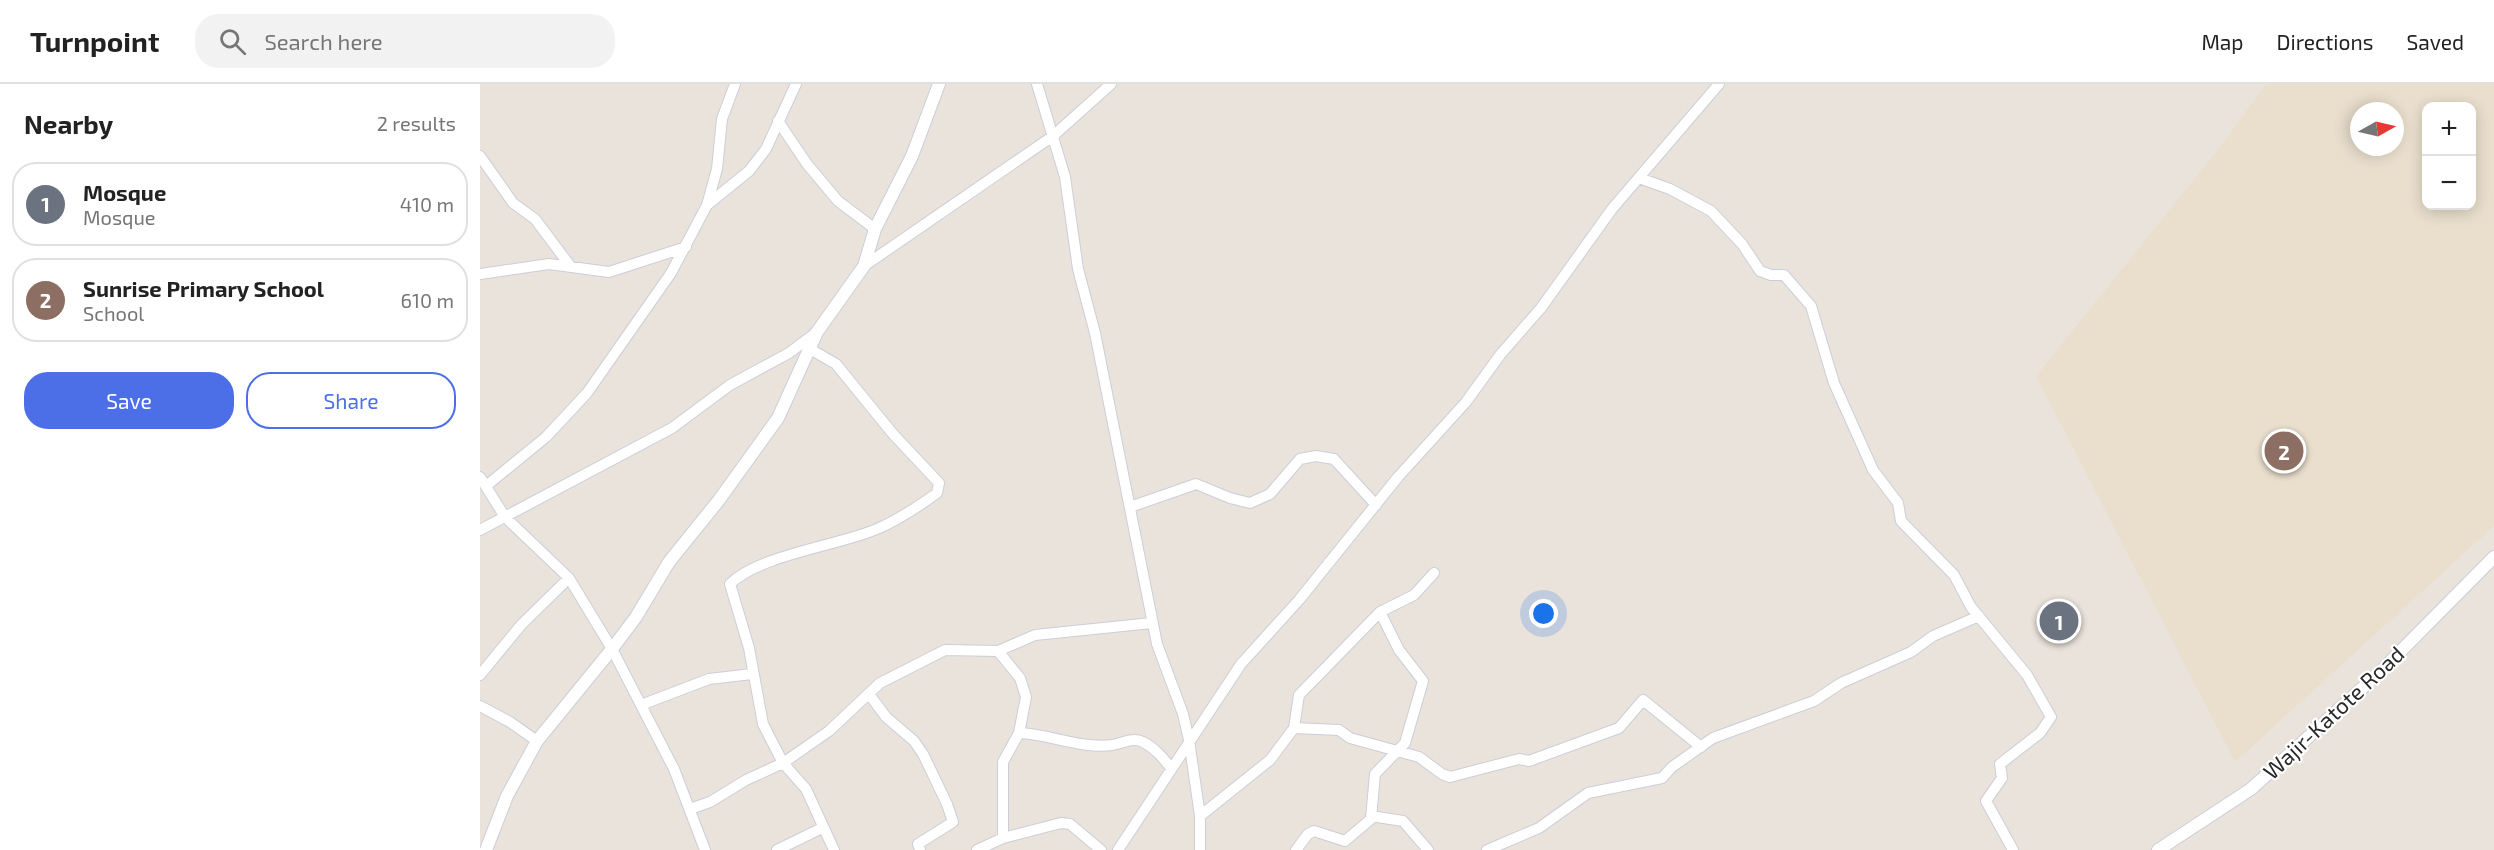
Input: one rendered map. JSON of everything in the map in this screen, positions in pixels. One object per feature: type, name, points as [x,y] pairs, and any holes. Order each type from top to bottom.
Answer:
[{"type":"street","points":[[705,850],[674,769],[612,649],[569,578],[505,516],[483,482],[546,437],[587,393],[671,273],[707,205],[717,170],[722,119],[735,84]]},
{"type":"street","points":[[707,205],[749,171],[766,149],[796,84]]},
{"type":"street","points":[[864,267],[874,229],[912,156],[939,84]]},
{"type":"street","points":[[1037,84],[1065,177],[1078,269],[1095,333],[1152,623],[1163,661],[1183,714],[1189,740],[1200,816],[1200,850]]},
{"type":"street","points":[[486,850],[507,796],[537,741],[612,649],[636,616],[669,562],[719,500],[778,418],[817,332],[864,267],[1053,136],[1111,84]]},
{"type":"street","points":[[1118,850],[1241,664],[1466,402],[1500,355],[1540,308],[1612,209],[1719,84]]},
{"type":"street","points":[[778,121],[807,164],[838,201],[874,229]]},
{"type":"street","points":[[480,156],[513,203],[535,219],[571,267]]},
{"type":"street","points":[[1639,178],[1670,189],[1711,211],[1742,244],[1760,271],[1771,276],[1784,275],[1812,306],[1834,383],[1873,470],[1898,503],[1901,521],[1954,575],[1971,607],[2027,675],[2051,717],[2040,733],[2000,764],[2002,778],[1986,801],[2013,850]]},
{"type":"street","points":[[480,274],[549,264],[609,272],[686,247]]},
{"type":"street","points":[[480,530],[672,428],[730,385],[789,353],[817,332]]},
{"type":"street","points":[[810,349],[836,364],[892,434],[939,483],[937,493],[879,529],[821,548],[778,558],[737,577],[730,584],[749,648],[763,724],[783,763],[801,782],[834,850]]},
{"type":"street","points":[[1130,507],[1196,484],[1230,498],[1250,502],[1258,500],[1270,494],[1300,459],[1316,456],[1334,459],[1376,505]]},
{"type":"street","name":"Wajir-Katote Road","points":[[2158,850],[2251,789],[2380,672],[2494,557]]},
{"type":"street","points":[[1200,816],[1261,769],[1294,728],[1296,698],[1380,612],[1414,595],[1434,573]]},
{"type":"street","points":[[480,675],[521,626],[569,578]]},
{"type":"street","points":[[1296,850],[1308,834],[1314,831],[1348,839],[1371,816],[1375,774],[1400,750],[1408,735],[1423,681],[1399,650],[1380,612]]},
{"type":"street","points":[[1487,850],[1539,828],[1588,793],[1662,778],[1672,767],[1713,738],[1814,701],[1840,683],[1911,652],[1933,636],[1979,616]]},
{"type":"street","points":[[690,809],[710,802],[746,780],[783,763],[829,731],[869,694],[902,670],[945,650],[998,651],[1035,635],[1152,623]]},
{"type":"street","points":[[998,651],[1016,672],[1025,688],[1026,704],[1019,733],[1003,762],[1003,838]]},
{"type":"street","points":[[641,705],[709,679],[752,674]]},
{"type":"street","points":[[869,694],[885,717],[914,741],[947,804],[953,822],[918,844],[920,850]]},
{"type":"street","points":[[1294,728],[1339,730],[1350,738],[1419,757],[1442,774],[1450,777],[1520,759],[1529,761],[1619,728],[1643,700],[1701,747]]},
{"type":"street","points":[[480,706],[510,722],[537,741]]},
{"type":"street","points":[[1019,733],[1052,736],[1072,743],[1112,745],[1126,740],[1142,741],[1161,755],[1171,768]]},
{"type":"street","points":[[1371,816],[1403,821],[1428,850]]},
{"type":"street","points":[[977,850],[1003,838],[1065,823],[1070,824],[1101,850]]},
{"type":"street","points":[[777,850],[822,828]]},
{"type":"shaded area","points":[[2266,84],[2494,84],[2494,526],[2235,762],[2036,376],[2220,147]]},
{"type":"place","name":"Sunrise Primary School","points":[[2284,451]]},
{"type":"place","name":"Mosque","points":[[2059,621]]}]
